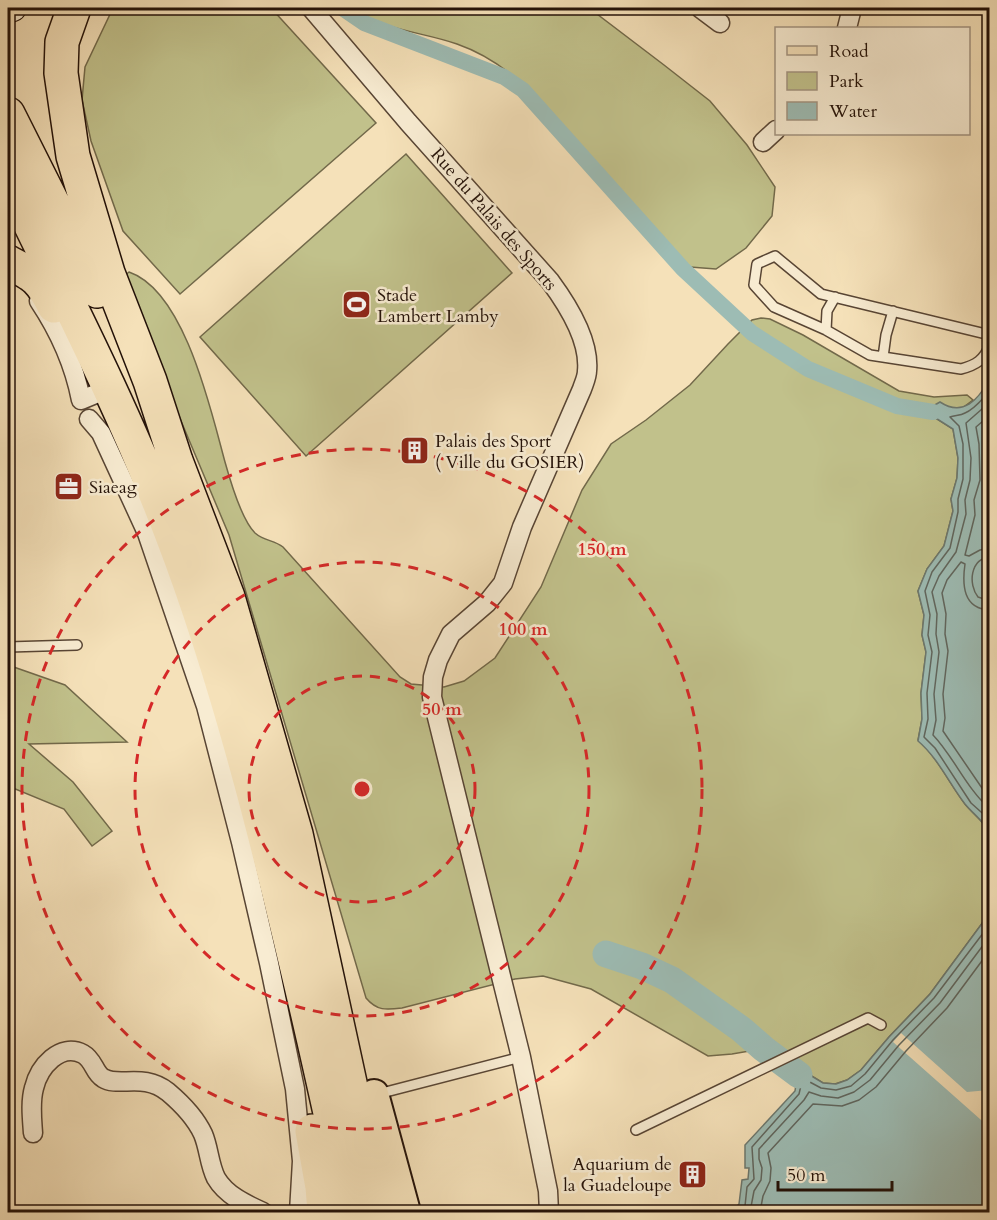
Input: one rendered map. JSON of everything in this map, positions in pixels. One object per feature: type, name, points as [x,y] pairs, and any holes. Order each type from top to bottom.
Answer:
[{"type":"highway","points":[[74,8],[62,42],[61,73],[73,156],[108,273],[150,381],[176,461],[228,597],[296,834],[370,1174],[375,1212]]},
{"type":"highway","points":[[8,114],[100,297],[176,461]]},
{"type":"highway","points":[[8,179],[137,449],[171,533],[200,614],[243,754],[288,932],[333,1121],[351,1212]]},
{"type":"highway","points":[[16,265],[44,286],[93,406],[200,614]]},
{"type":"highway","points":[[243,754],[258,847],[307,1099],[323,1200]]},
{"type":"highway","points":[[318,933],[351,1003],[374,1094]]},
{"type":"main road","points":[[374,1094],[406,1212]]},
{"type":"street","points":[[8,10],[13,8]]},
{"type":"street","name":"Rue du Palais des Sports","points":[[311,8],[408,122],[533,260],[567,304],[580,333],[587,370],[582,389],[522,527],[503,583],[488,603],[451,634],[438,660],[433,677],[432,697],[521,1058],[548,1191],[549,1212]]},
{"type":"street","points":[[700,8],[720,23]]},
{"type":"street","points":[[847,27],[852,8]]},
{"type":"street","points":[[93,406],[101,433],[147,533],[206,706],[244,853],[295,1089],[302,1161],[299,1212]]},
{"type":"street","points":[[33,1133],[34,1087],[41,1072],[56,1054],[67,1050],[82,1054],[93,1062],[100,1076],[105,1080],[154,1083],[169,1093],[195,1121],[203,1135],[216,1178],[229,1194],[263,1212]]},
{"type":"lane","points":[[990,335],[821,294],[775,256],[757,264],[754,285],[774,307],[826,330],[870,356],[961,369],[975,366],[986,355],[990,345]]},
{"type":"lane","points":[[826,330],[827,311],[836,297]]},
{"type":"lane","points":[[883,357],[893,311]]},
{"type":"lane","points":[[8,647],[78,645]]},
{"type":"lane","points":[[636,1130],[868,1018],[881,1025]]},
{"type":"lane","points":[[374,1094],[521,1058]]},
{"type":"green space","points":[[113,8],[271,8],[376,123],[180,294],[123,231],[91,141],[82,100],[85,67]]},
{"type":"green space","points":[[353,8],[589,8],[710,101],[747,145],[775,187],[772,216],[746,248],[716,269],[690,267],[672,255],[517,79],[489,59],[465,47],[389,26]]},
{"type":"green space","name":"Stade Lambert Lamby","points":[[406,154],[512,273],[306,456],[200,337]]},
{"type":"green space","points":[[129,272],[149,284],[166,303],[180,327],[203,384],[233,489],[250,527],[258,536],[283,547],[400,677],[411,684],[444,687],[464,681],[495,658],[541,587],[582,490],[611,444],[690,385],[752,320],[770,319],[803,335],[899,391],[934,397],[967,395],[973,400],[961,409],[950,409],[934,417],[953,429],[958,458],[957,478],[951,499],[953,511],[944,546],[927,569],[918,591],[924,615],[922,635],[926,652],[921,693],[922,719],[918,740],[965,804],[989,832],[989,914],[930,994],[861,1070],[847,1080],[835,1084],[823,1083],[778,1049],[767,1048],[708,1056],[591,989],[543,976],[515,979],[402,1008],[382,1009],[366,998],[229,535],[123,277]]},
{"type":"green space","points":[[8,665],[65,685],[127,742],[29,744],[73,782],[112,831],[92,846],[64,809],[8,786]]},
{"type":"water","points":[[989,380],[990,556],[985,584],[990,593],[989,832],[965,804],[932,755],[918,741],[922,719],[921,693],[926,652],[922,635],[924,615],[918,591],[927,569],[944,546],[953,511],[951,499],[957,478],[958,458],[953,429],[934,417],[933,406],[940,402],[956,408],[963,407],[975,400]]},
{"type":"water","points":[[989,914],[989,1212],[732,1212],[739,1204],[742,1180],[748,1179],[749,1168],[745,1168],[745,1145],[795,1091],[796,1084],[793,1079],[805,1072],[823,1083],[836,1084],[847,1080],[861,1070],[930,994]]},
{"type":"pier","points":[[901,1033],[967,1092],[989,1090],[989,1127],[893,1042]]},
{"type":"waterway","points":[[342,8],[364,23],[504,77],[523,90],[683,269],[752,333],[808,369],[897,406],[933,412]]},
{"type":"waterway","points":[[606,954],[642,966],[672,980],[741,1029],[799,1075]]},
{"type":"place","name":"Stade Lambert Lamby","points":[[356,305]]},
{"type":"place","name":"Palais des Sport ( Ville du GOSIER)","points":[[414,451]]},
{"type":"place","name":"Siaeag","points":[[68,487]]},
{"type":"place","name":"Aquarium de la Guadeloupe","points":[[693,1174]]}]
